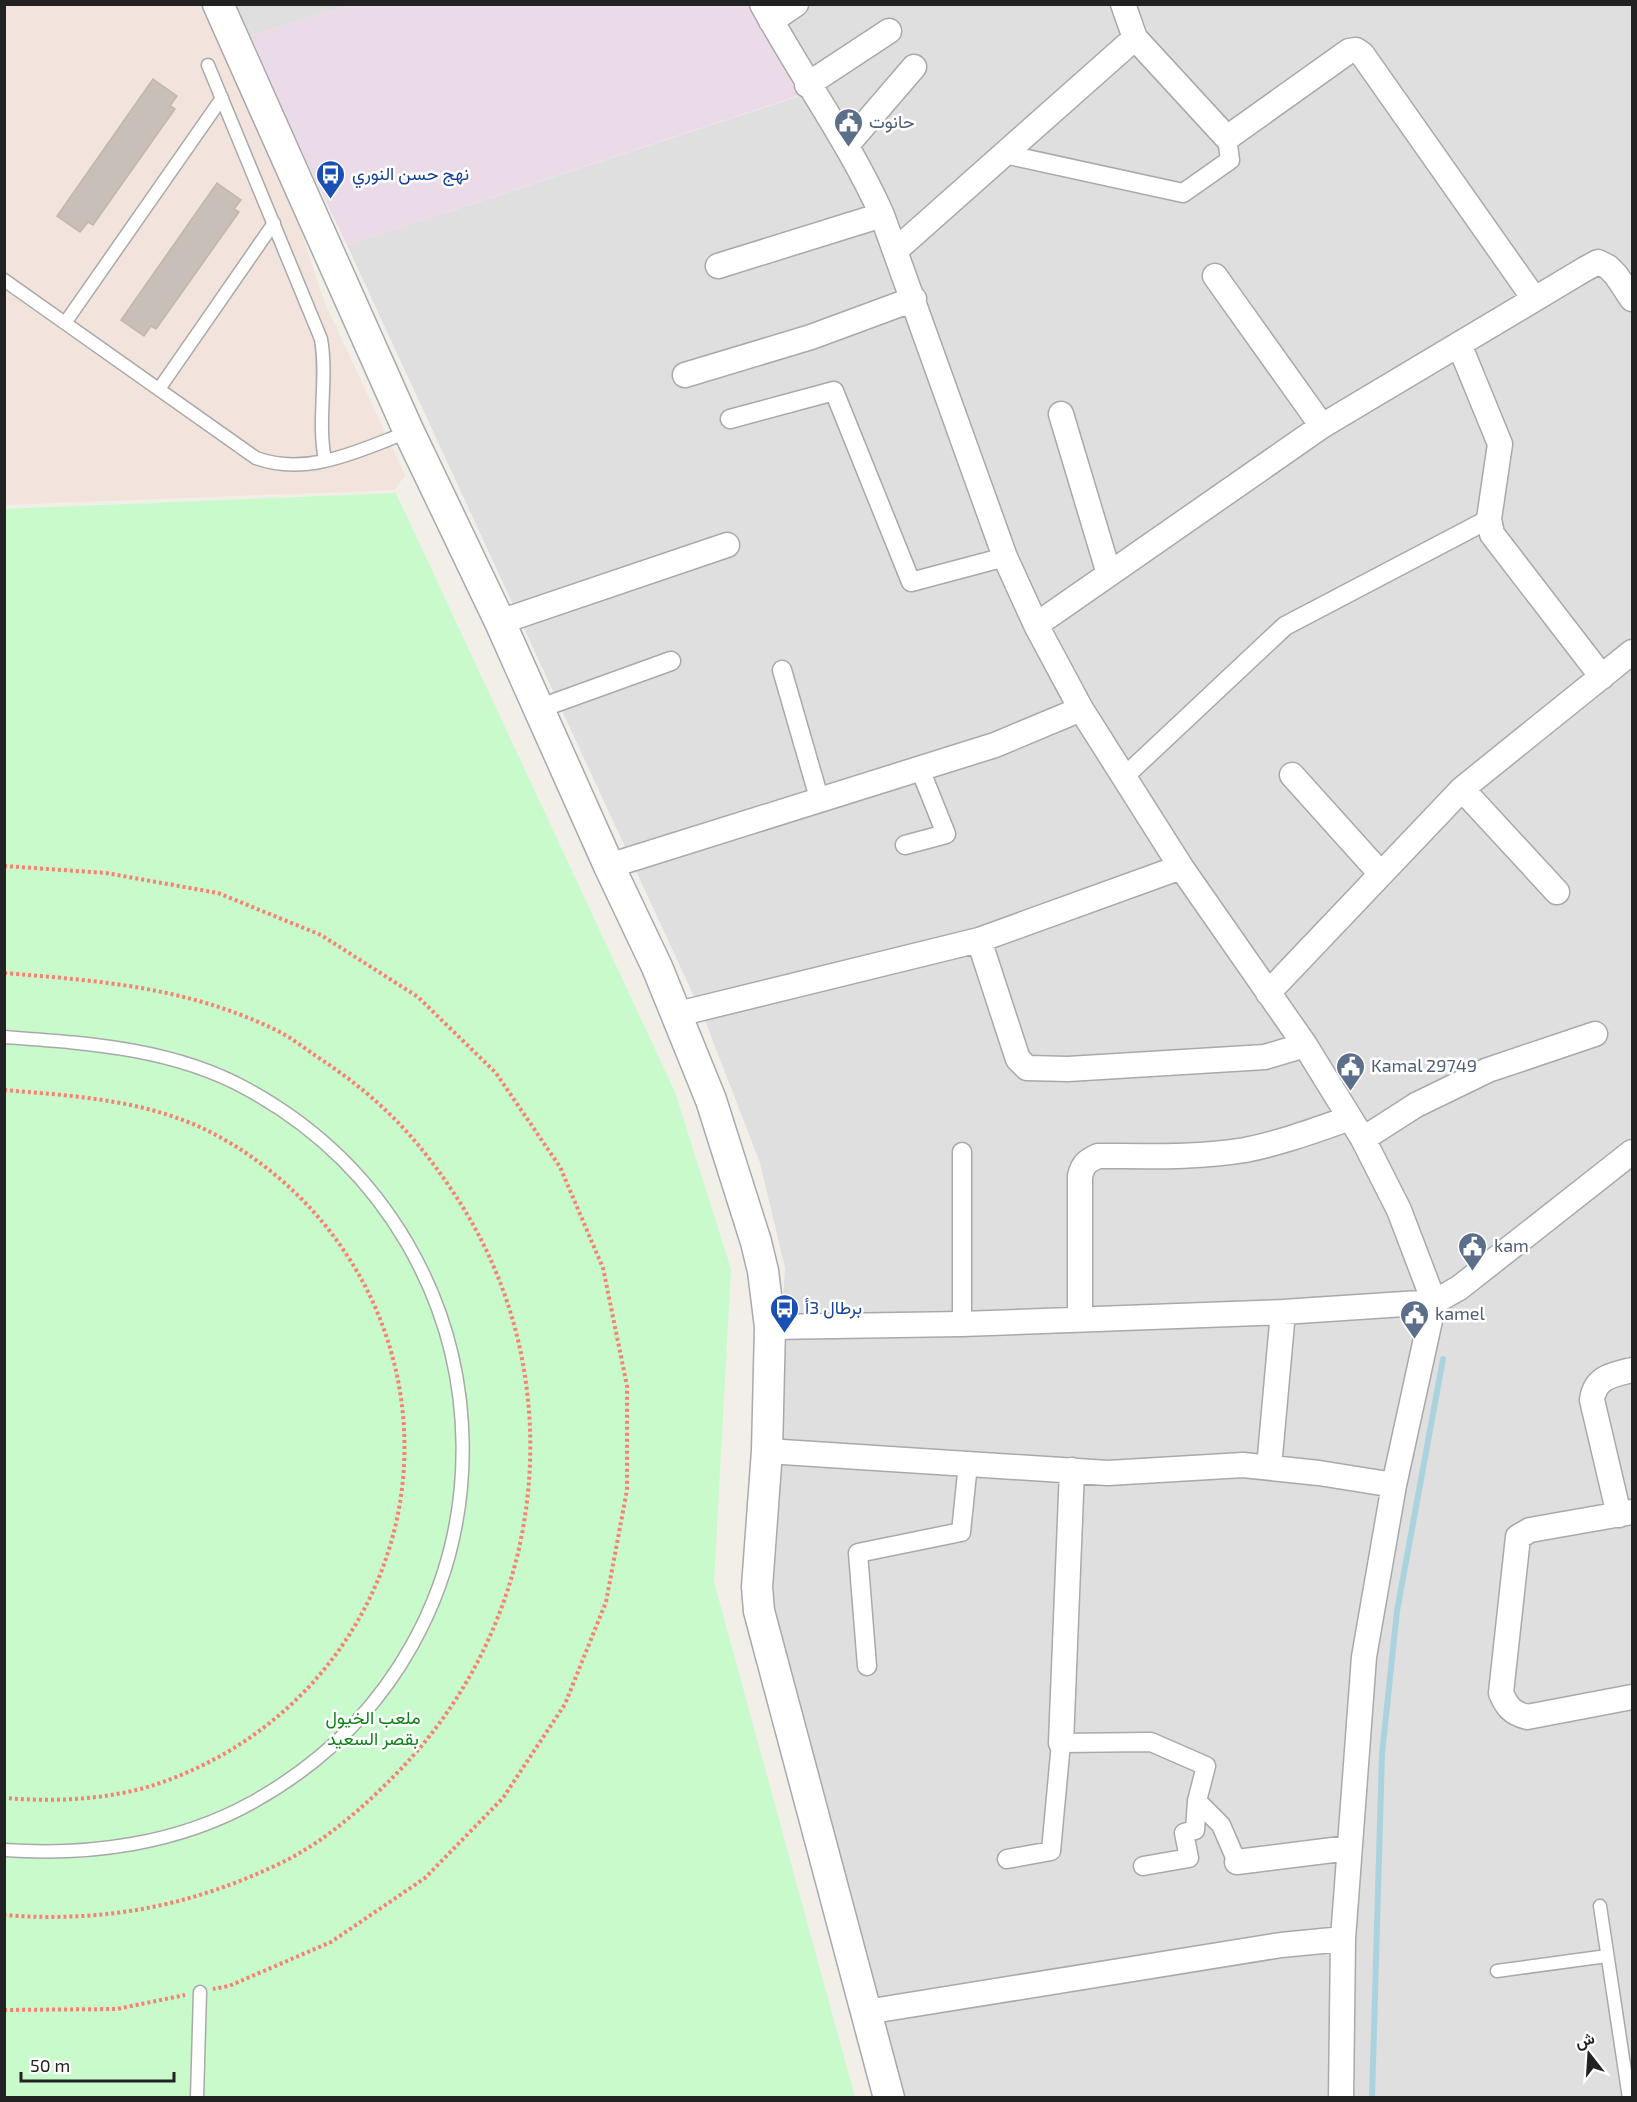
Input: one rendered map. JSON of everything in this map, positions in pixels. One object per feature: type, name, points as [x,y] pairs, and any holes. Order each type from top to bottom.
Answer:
[{"type":"street","points":[[796,4],[766,13],[807,85],[847,145],[882,215],[1005,557],[1036,625],[1081,710],[1181,867],[1305,1045],[1363,1138],[1399,1210],[1434,1302],[1394,1485],[1364,1657],[1343,1939],[1341,2097]]},
{"type":"street","points":[[1004,154],[1183,193],[1230,160],[1227,138],[1135,38],[1123,4]]},
{"type":"street","points":[[224,6],[409,432],[500,622],[678,1014],[711,1100],[756,1242],[763,1271],[770,1327],[767,1451],[757,1587],[759,1611],[889,2097]]},
{"type":"street","points":[[807,85],[889,31]]},
{"type":"street","points":[[896,250],[1135,38]]},
{"type":"street","points":[[1227,138],[1349,51],[1356,50],[1362,54],[1533,297]]},
{"type":"street","points":[[847,145],[914,67]]},
{"type":"street","points":[[718,266],[882,215]]},
{"type":"street","points":[[1036,625],[1322,426],[1533,297],[1598,262],[1608,267],[1616,275],[1632,299]]},
{"type":"street","points":[[1215,276],[1322,426]]},
{"type":"street","points":[[685,375],[811,337],[914,299]]},
{"type":"street","points":[[1459,344],[1500,444],[1488,519],[1492,534],[1602,676]]},
{"type":"street","points":[[730,419],[834,392],[911,582],[1005,557]]},
{"type":"street","points":[[1062,414],[1109,574]]},
{"type":"street","points":[[1124,777],[1285,626],[1488,519]]},
{"type":"street","points":[[500,622],[727,545]]},
{"type":"street","points":[[1268,993],[1462,789],[1632,652]]},
{"type":"street","points":[[538,709],[671,661]]},
{"type":"street","points":[[782,670],[819,798]]},
{"type":"street","points":[[609,866],[819,798],[995,745],[1081,710]]},
{"type":"street","points":[[904,845],[946,834],[920,769]]},
{"type":"street","points":[[1292,775],[1381,874]]},
{"type":"street","points":[[1462,789],[1557,892]]},
{"type":"street","points":[[678,1014],[979,940],[1181,867]]},
{"type":"street","points":[[979,940],[1018,1059],[1027,1068],[1068,1069],[1265,1057],[1305,1045]]},
{"type":"street","points":[[1363,1138],[1416,1106],[1488,1070],[1595,1034]]},
{"type":"street","points":[[1080,1318],[1080,1176],[1083,1166],[1089,1160],[1098,1156],[1204,1155],[1245,1150],[1274,1144],[1350,1118]]},
{"type":"street","points":[[962,1152],[962,1324]]},
{"type":"street","points":[[770,1327],[962,1324],[1282,1312],[1434,1302],[1459,1288],[1632,1152]]},
{"type":"street","points":[[1269,1467],[1282,1312]]},
{"type":"street","points":[[1632,1370],[1606,1376],[1593,1388],[1592,1400],[1626,1514],[1530,1530],[1518,1537],[1501,1693],[1506,1706],[1516,1714],[1527,1717],[1632,1697]]},
{"type":"street","points":[[767,1451],[1108,1473],[1209,1466],[1269,1467],[1394,1485]]},
{"type":"street","points":[[867,1666],[858,1553],[961,1532],[968,1464]]},
{"type":"street","points":[[1007,1859],[1051,1851],[1061,1743],[1072,1470]]},
{"type":"street","points":[[1061,1743],[1151,1742],[1206,1766],[1197,1802],[1195,1830],[1184,1833],[1189,1858],[1143,1866]]},
{"type":"street","points":[[1197,1802],[1221,1826],[1237,1863],[1349,1848]]},
{"type":"street","points":[[866,2012],[1281,1945],[1343,1939]]},
{"type":"lane","points":[[208,65],[321,339],[324,364],[321,437],[325,460]]},
{"type":"lane","points":[[65,323],[222,98]]},
{"type":"lane","points":[[159,389],[274,223]]},
{"type":"lane","points":[[4,280],[256,458],[291,466],[325,460],[409,432]]},
{"type":"lane","points":[[4,1037],[93,1044],[172,1059],[245,1088],[314,1132],[369,1186],[415,1253],[445,1325],[462,1408],[463,1482],[447,1562],[418,1634],[374,1701],[319,1757],[252,1803],[180,1833],[100,1850],[4,1850]]},
{"type":"lane","points":[[1600,1906],[1607,1956],[1628,2060],[1629,2097]]},
{"type":"lane","points":[[1497,1971],[1607,1956]]},
{"type":"lane","points":[[197,2097],[200,1992]]},
{"type":"path","points":[[4,866],[106,873],[218,893],[321,934],[418,997],[496,1073],[560,1167],[603,1268],[627,1386],[627,1490],[606,1602],[565,1704],[503,1798],[425,1878],[331,1942],[229,1986],[117,2009],[4,2010]]},
{"type":"path","points":[[4,973],[101,981],[193,997],[278,1031],[357,1083],[422,1145],[474,1223],[510,1306],[530,1403],[530,1488],[513,1580],[479,1664],[428,1742],[363,1808],[286,1860],[202,1896],[110,1916],[4,1915]]},
{"type":"path","points":[[4,1090],[82,1096],[152,1109],[215,1135],[275,1173],[323,1220],[363,1278],[389,1341],[404,1414],[404,1478],[391,1547],[366,1610],[327,1668],[279,1717],[222,1757],[158,1784],[89,1798],[4,1798]]},
{"type":"shaded area","points":[[4,5],[200,5],[295,213],[324,301],[405,475],[395,490],[5,505]]},
{"type":"shaded area","points":[[232,5],[351,5],[246,37]]},
{"type":"shaded area","points":[[351,5],[750,5],[804,94],[347,245],[246,37]]},
{"type":"shaded area","points":[[750,5],[1632,5],[1632,2097],[903,2097],[765,1585],[785,1268],[760,1163],[704,1018],[347,245],[803,95]]},
{"type":"green space","name":"ملعب الخيول بقصر السعيد","points":[[396,493],[675,1092],[731,1269],[714,1582],[855,2097],[5,2097],[4,509]]},
{"type":"building","points":[[153,79],[177,96],[170,106],[175,109],[93,225],[88,222],[80,232],[57,216]]},
{"type":"building","points":[[217,183],[241,200],[234,209],[239,212],[156,329],[151,326],[144,336],[121,320]]},
{"type":"waterway","points":[[1372,2098],[1382,1754],[1397,1611],[1443,1359]]},
{"type":"place","name":"حانوت","points":[[848,148]]},
{"type":"place","name":"نهج حسن النوري","points":[[331,200]]},
{"type":"place","name":"Kamal 29749","points":[[1350,1092]]},
{"type":"place","name":"kam","points":[[1473,1272]]},
{"type":"place","name":"برطال 3أ","points":[[784,1334]]},
{"type":"place","name":"kamel","points":[[1414,1340]]}]
